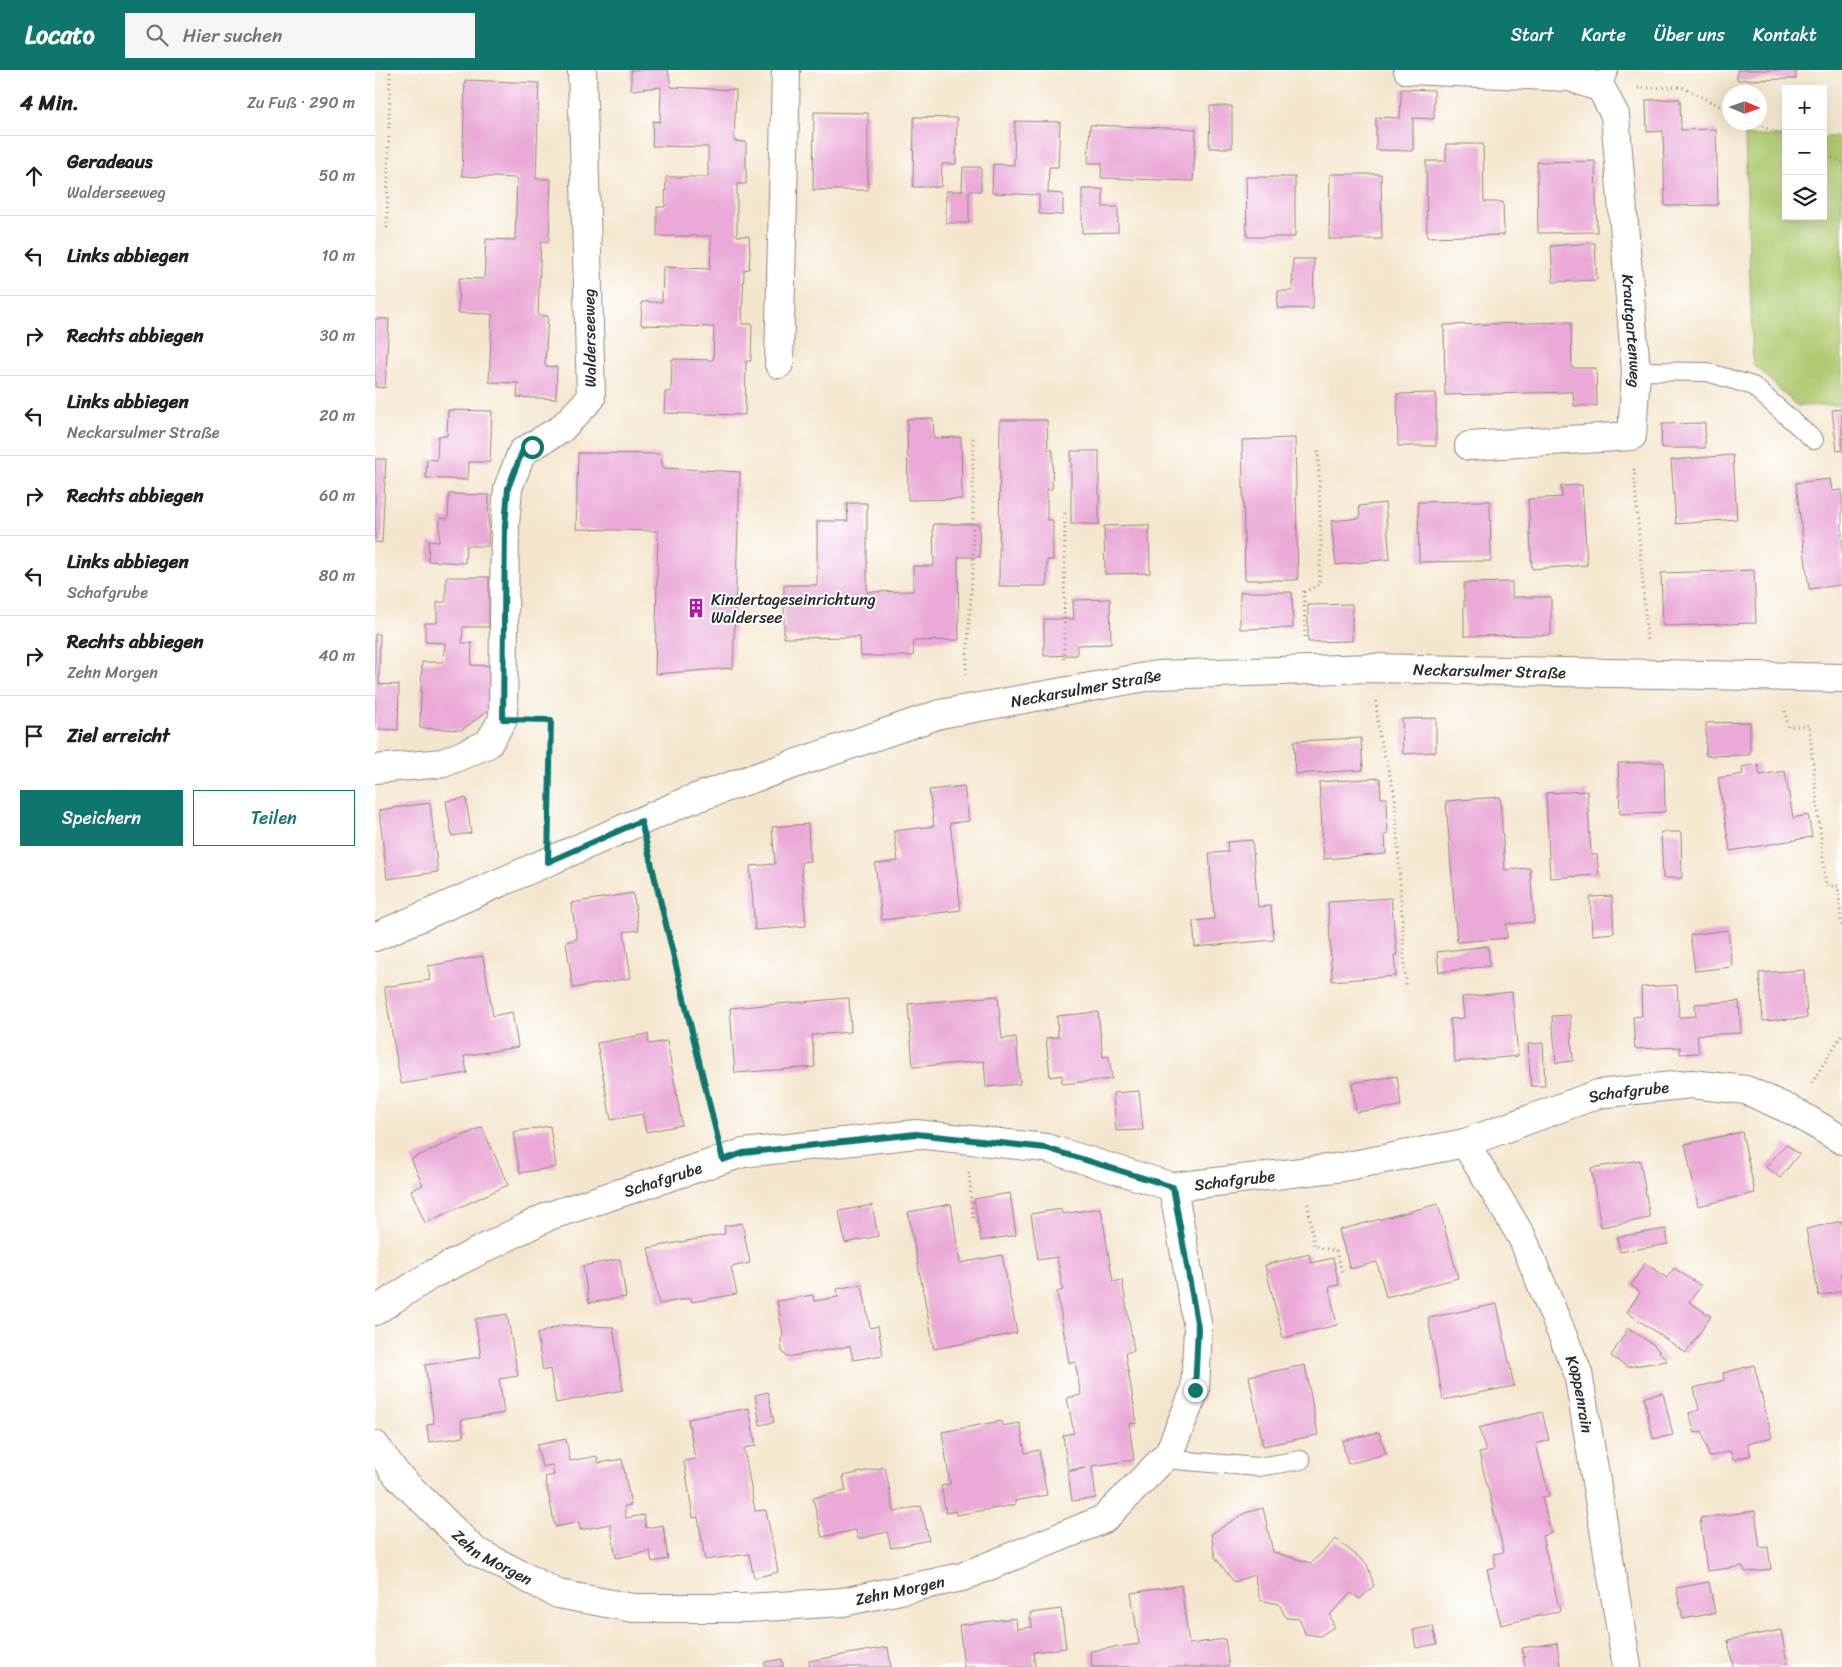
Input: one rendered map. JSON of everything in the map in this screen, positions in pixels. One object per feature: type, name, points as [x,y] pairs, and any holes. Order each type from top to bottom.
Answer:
[{"type":"street","name":"Walderseeweg","points":[[503,719],[505,526],[508,488],[522,452],[561,429],[591,398],[582,70]]},
{"type":"street","points":[[779,364],[786,70]]},
{"type":"street","points":[[1408,70],[1606,78]]},
{"type":"street","name":"Krautgartenweg","points":[[1606,78],[1615,114],[1636,371],[1632,436]]},
{"type":"street","points":[[1469,446],[1632,436]]},
{"type":"street","name":"Neckarsulmer Straße","points":[[375,938],[687,801],[940,714],[1157,675],[1372,668],[1842,678]]},
{"type":"street","points":[[375,769],[443,763],[488,744],[503,719]]},
{"type":"street","name":"Schafgrube","points":[[375,1310],[431,1275],[549,1216],[743,1153],[916,1134],[1046,1148],[1173,1187],[1343,1167],[1465,1143],[1598,1094],[1681,1085],[1746,1090],[1795,1112],[1842,1140]]},
{"type":"street","name":"Koppenrain","points":[[1465,1143],[1522,1237],[1578,1373],[1627,1667]]},
{"type":"street","name":"Zehn Morgen","points":[[375,1445],[397,1475],[475,1551],[558,1594],[633,1608],[748,1608],[843,1602],[962,1577],[1104,1520],[1169,1453],[1195,1390],[1198,1328],[1173,1187]]},
{"type":"lane","points":[[1606,78],[1624,70]]},
{"type":"lane","points":[[1636,371],[1707,372],[1753,386],[1814,440]]},
{"type":"lane","points":[[1164,1459],[1258,1467],[1301,1460]]},
{"type":"path","points":[[387,228],[391,70]]},
{"type":"path","points":[[1606,78],[1682,87],[1722,107]]},
{"type":"path","points":[[1767,128],[1782,135]]},
{"type":"path","points":[[1827,156],[1842,162]]},
{"type":"path","points":[[964,710],[973,563],[973,436]]},
{"type":"path","points":[[1632,436],[1649,673]]},
{"type":"path","points":[[1307,670],[1304,592],[1319,585],[1321,547],[1318,448]]},
{"type":"path","points":[[1064,692],[1065,509]]},
{"type":"path","points":[[1372,668],[1379,735],[1395,795],[1406,986]]},
{"type":"path","points":[[1778,676],[1788,728],[1809,724],[1826,886],[1838,886],[1842,928]]},
{"type":"path","points":[[503,719],[551,720],[548,862]]},
{"type":"path","points":[[641,821],[723,1160]]},
{"type":"path","points":[[1795,1112],[1842,1034]]},
{"type":"path","points":[[966,1139],[973,1222]]},
{"type":"path","points":[[1304,1171],[1314,1246],[1336,1252],[1343,1275]]},
{"type":"green space","points":[[1745,136],[1782,136],[1782,220],[1827,220],[1827,137],[1842,137],[1842,405],[1797,406],[1753,364]]},
{"type":"building","points":[[631,70],[668,70],[671,87],[736,90],[734,141],[746,142],[746,184],[737,184],[737,236],[749,236],[750,253],[749,269],[744,270],[742,324],[752,324],[751,361],[746,361],[745,415],[664,413],[665,392],[671,392],[672,359],[713,360],[714,327],[641,325],[642,302],[662,302],[663,267],[710,269],[711,236],[657,236],[657,207],[665,207],[666,177],[708,177],[708,147],[652,146],[653,121],[660,122],[661,87],[631,90]]},
{"type":"building","points":[[1737,70],[1796,70],[1796,79],[1737,80]]},
{"type":"building","points":[[465,80],[539,83],[536,179],[551,179],[549,242],[541,242],[538,315],[548,316],[545,366],[557,367],[556,399],[517,397],[518,383],[489,382],[492,314],[458,313],[459,278],[484,279],[486,239],[515,240],[517,178],[462,176]]},
{"type":"building","points":[[1401,89],[1434,90],[1434,119],[1413,118],[1413,151],[1376,150],[1376,117],[1400,118]]},
{"type":"building","points":[[1680,99],[1681,130],[1716,129],[1718,205],[1665,206],[1663,131],[1647,132],[1646,100]]},
{"type":"building","points":[[1210,106],[1232,106],[1232,148],[1209,148]]},
{"type":"building","points":[[814,112],[868,113],[868,190],[813,190]]},
{"type":"building","points":[[914,117],[957,118],[956,164],[942,164],[941,187],[913,187]]},
{"type":"building","points":[[1015,121],[1060,122],[1058,167],[1049,167],[1048,193],[1063,194],[1063,215],[1039,214],[1039,195],[992,193],[993,164],[1014,165]]},
{"type":"building","points":[[1090,125],[1196,129],[1193,181],[1101,178],[1102,163],[1088,163]]},
{"type":"building","points":[[1446,144],[1483,144],[1484,202],[1503,202],[1504,235],[1427,237],[1426,161],[1446,161]]},
{"type":"building","points":[[1595,161],[1597,232],[1538,233],[1537,162]]},
{"type":"building","points":[[963,167],[981,167],[981,191],[969,191],[969,223],[946,223],[946,191],[962,191]]},
{"type":"building","points":[[1330,174],[1381,174],[1382,239],[1329,239]]},
{"type":"building","points":[[1246,177],[1295,177],[1295,237],[1247,237]]},
{"type":"building","points":[[1082,189],[1103,189],[1103,207],[1118,207],[1118,232],[1082,233]]},
{"type":"building","points":[[1595,243],[1597,280],[1553,282],[1551,246]]},
{"type":"building","points":[[1293,259],[1314,259],[1313,309],[1277,308],[1278,291],[1292,291]]},
{"type":"building","points":[[375,319],[389,319],[385,388],[375,387]]},
{"type":"building","points":[[1571,322],[1572,368],[1596,368],[1597,406],[1574,406],[1573,392],[1445,395],[1444,325]]},
{"type":"building","points":[[1436,393],[1436,446],[1398,446],[1397,394]]},
{"type":"building","points":[[1842,409],[1842,450],[1837,451],[1832,410]]},
{"type":"building","points":[[448,410],[492,411],[490,462],[469,462],[468,480],[426,478],[427,459],[437,460],[438,436],[447,436]]},
{"type":"building","points":[[933,418],[934,438],[961,437],[962,499],[908,500],[907,419]]},
{"type":"building","points":[[1000,420],[1047,420],[1048,450],[1053,450],[1052,489],[1047,489],[1047,520],[1053,520],[1053,560],[1047,560],[1047,586],[999,586]]},
{"type":"building","points":[[1705,423],[1705,448],[1661,448],[1662,424]]},
{"type":"building","points":[[1295,438],[1298,580],[1245,580],[1242,440]]},
{"type":"building","points":[[1071,451],[1099,451],[1099,524],[1071,524]]},
{"type":"building","name":"Kindertageseinrichtung Waldersee","points":[[578,453],[660,454],[663,468],[740,472],[733,668],[655,674],[658,531],[576,529]]},
{"type":"building","points":[[1733,455],[1737,519],[1676,524],[1671,460]]},
{"type":"building","points":[[375,459],[386,459],[382,543],[375,542]]},
{"type":"building","points":[[1830,479],[1832,491],[1842,490],[1842,585],[1809,589],[1796,483]]},
{"type":"building","points":[[1582,485],[1587,565],[1532,569],[1528,499],[1562,497],[1561,486]]},
{"type":"building","points":[[449,494],[489,495],[488,546],[466,546],[465,563],[428,561],[429,541],[439,542],[440,518],[448,519]]},
{"type":"building","points":[[1490,501],[1491,561],[1419,562],[1418,502]]},
{"type":"building","points":[[847,503],[867,503],[867,592],[913,591],[913,566],[934,566],[933,524],[979,524],[980,557],[958,557],[959,640],[914,641],[913,656],[861,656],[860,637],[784,638],[784,585],[817,585],[817,521],[848,521]]},
{"type":"building","points":[[1385,503],[1390,559],[1336,565],[1331,521],[1360,518],[1359,506]]},
{"type":"building","points":[[1149,525],[1150,573],[1105,574],[1104,526]]},
{"type":"building","points":[[1754,570],[1756,623],[1663,626],[1661,573]]},
{"type":"building","points":[[446,577],[489,577],[489,627],[463,627],[462,643],[472,643],[471,665],[498,666],[497,704],[462,730],[420,728],[422,662],[443,662],[445,643],[425,642],[425,623],[437,623],[437,602],[446,602]]},
{"type":"building","points":[[1512,582],[1512,597],[1551,597],[1551,635],[1464,636],[1464,583]]},
{"type":"building","points":[[1240,592],[1292,592],[1293,628],[1240,629]]},
{"type":"building","points":[[1110,599],[1111,644],[1077,645],[1077,655],[1044,656],[1044,619],[1074,619],[1073,600]]},
{"type":"building","points":[[1352,604],[1352,641],[1308,642],[1308,605]]},
{"type":"building","points":[[375,634],[380,634],[379,684],[399,685],[398,730],[375,729]]},
{"type":"building","points":[[1436,718],[1436,752],[1403,754],[1402,719]]},
{"type":"building","points":[[1750,722],[1750,755],[1706,756],[1706,723]]},
{"type":"building","points":[[1361,738],[1363,770],[1295,774],[1294,741]]},
{"type":"building","points":[[1664,762],[1665,812],[1620,814],[1618,763]]},
{"type":"building","points":[[1758,764],[1760,775],[1785,771],[1793,818],[1808,815],[1812,837],[1730,851],[1718,778],[1743,774],[1742,767]]},
{"type":"building","points":[[1380,778],[1381,798],[1387,798],[1388,834],[1385,835],[1386,854],[1324,859],[1319,782]]},
{"type":"building","points":[[964,786],[969,821],[950,823],[961,910],[882,920],[875,864],[898,861],[894,831],[934,826],[929,790]]},
{"type":"building","points":[[1587,791],[1591,855],[1597,855],[1599,875],[1550,878],[1546,793]]},
{"type":"building","points":[[1500,797],[1505,870],[1530,868],[1534,922],[1506,924],[1507,938],[1457,942],[1446,801]]},
{"type":"building","points":[[466,798],[471,833],[452,836],[446,801]]},
{"type":"building","points":[[430,803],[438,872],[387,879],[379,810]]},
{"type":"building","points":[[808,824],[810,861],[801,862],[806,926],[755,930],[750,866],[775,864],[772,827]]},
{"type":"building","points":[[1661,832],[1681,832],[1682,878],[1663,878]]},
{"type":"building","points":[[1252,840],[1258,907],[1271,906],[1274,940],[1195,947],[1193,921],[1214,919],[1209,853],[1228,852],[1227,842]]},
{"type":"building","points":[[633,893],[639,930],[624,932],[631,978],[573,988],[566,942],[577,939],[571,903]]},
{"type":"building","points":[[1612,896],[1614,933],[1592,935],[1590,897]]},
{"type":"building","points":[[1391,898],[1397,955],[1394,955],[1396,976],[1332,981],[1328,902]]},
{"type":"building","points":[[1728,930],[1732,967],[1695,971],[1690,935]]},
{"type":"building","points":[[1488,946],[1490,966],[1439,972],[1437,952]]},
{"type":"building","points":[[483,956],[493,1016],[512,1012],[518,1047],[464,1056],[467,1073],[401,1084],[384,987],[430,980],[428,966]]},
{"type":"building","points":[[1804,970],[1807,1018],[1763,1021],[1759,973]]},
{"type":"building","points":[[1677,985],[1679,1017],[1696,1016],[1695,1004],[1739,1001],[1741,1033],[1697,1035],[1699,1053],[1680,1054],[1680,1047],[1635,1049],[1633,1017],[1642,1016],[1641,987]]},
{"type":"building","points":[[1512,992],[1518,1056],[1455,1062],[1450,1019],[1464,1018],[1462,997]]},
{"type":"building","points":[[998,996],[1002,1039],[1016,1037],[1020,1084],[986,1087],[984,1061],[913,1067],[908,1004]]},
{"type":"building","points":[[849,998],[851,1032],[812,1035],[815,1067],[735,1073],[730,1008]]},
{"type":"building","points":[[1098,1012],[1103,1057],[1109,1056],[1112,1079],[1062,1084],[1062,1075],[1050,1077],[1046,1038],[1058,1037],[1057,1016]]},
{"type":"building","points":[[1570,1015],[1573,1061],[1556,1063],[1552,1016]]},
{"type":"building","points":[[648,1034],[649,1044],[667,1041],[682,1125],[646,1132],[642,1114],[611,1120],[597,1043]]},
{"type":"building","points":[[1543,1043],[1545,1086],[1531,1086],[1528,1044]]},
{"type":"building","points":[[1397,1076],[1401,1106],[1356,1112],[1352,1083]]},
{"type":"building","points":[[1139,1091],[1143,1130],[1116,1131],[1113,1093]]},
{"type":"building","points":[[550,1126],[556,1167],[520,1173],[513,1132]]},
{"type":"building","points":[[482,1127],[508,1185],[425,1223],[411,1190],[423,1185],[411,1159]]},
{"type":"building","points":[[1742,1132],[1755,1193],[1698,1206],[1685,1144]]},
{"type":"building","points":[[1786,1144],[1799,1154],[1780,1178],[1766,1167]]},
{"type":"building","points":[[1640,1160],[1650,1218],[1601,1227],[1591,1168]]},
{"type":"building","points":[[1010,1193],[1016,1235],[981,1241],[974,1199]]},
{"type":"building","points":[[951,1204],[960,1263],[1002,1255],[1017,1333],[934,1349],[908,1212]]},
{"type":"building","points":[[1438,1204],[1458,1278],[1386,1297],[1377,1262],[1350,1269],[1339,1230]]},
{"type":"building","points":[[872,1205],[878,1236],[845,1243],[839,1211]]},
{"type":"building","points":[[1101,1208],[1113,1282],[1122,1280],[1134,1351],[1125,1353],[1137,1423],[1129,1424],[1134,1460],[1092,1466],[1096,1498],[1072,1501],[1068,1472],[1085,1468],[1068,1470],[1063,1435],[1074,1433],[1067,1398],[1081,1395],[1075,1362],[1069,1363],[1057,1292],[1063,1290],[1057,1257],[1038,1260],[1031,1214],[1061,1209],[1062,1214]]},
{"type":"building","points":[[1842,1221],[1842,1291],[1819,1296],[1806,1229]]},
{"type":"building","points":[[742,1223],[750,1263],[731,1267],[737,1294],[692,1302],[691,1298],[659,1304],[648,1248],[725,1234],[724,1226]]},
{"type":"building","points":[[1666,1229],[1668,1244],[1620,1252],[1617,1237]]},
{"type":"building","points":[[1309,1254],[1311,1263],[1333,1258],[1339,1285],[1329,1287],[1337,1325],[1283,1338],[1265,1265]]},
{"type":"building","points":[[620,1259],[626,1297],[589,1303],[583,1266]]},
{"type":"building","points":[[1645,1263],[1667,1278],[1674,1268],[1701,1286],[1689,1302],[1711,1316],[1686,1353],[1627,1312],[1640,1292],[1631,1285]]},
{"type":"building","points":[[862,1284],[870,1328],[878,1326],[883,1355],[853,1360],[850,1346],[787,1357],[782,1351],[781,1340],[783,1335],[777,1301],[813,1295],[814,1301],[838,1297],[837,1289]]},
{"type":"building","points":[[1497,1304],[1514,1386],[1443,1400],[1428,1318]]},
{"type":"building","points":[[507,1314],[518,1376],[499,1379],[504,1413],[461,1420],[464,1437],[429,1442],[427,1425],[434,1423],[425,1365],[481,1357],[475,1319]]},
{"type":"building","points":[[562,1325],[613,1327],[623,1390],[556,1403],[550,1369],[543,1371],[537,1334]]},
{"type":"building","points":[[1628,1328],[1654,1345],[1667,1361],[1627,1367],[1611,1356]]},
{"type":"building","points":[[1305,1365],[1318,1435],[1263,1446],[1249,1376]]},
{"type":"building","points":[[1754,1365],[1772,1437],[1748,1444],[1751,1455],[1733,1460],[1730,1451],[1709,1457],[1702,1431],[1695,1433],[1689,1413],[1699,1410],[1694,1388],[1724,1380],[1723,1373]]},
{"type":"building","points":[[768,1392],[774,1422],[760,1425],[755,1395]]},
{"type":"building","points":[[1663,1393],[1673,1435],[1653,1439],[1644,1397]]},
{"type":"building","points":[[749,1408],[756,1446],[744,1448],[755,1511],[766,1510],[778,1572],[754,1578],[749,1554],[705,1560],[698,1517],[693,1518],[684,1461],[695,1459],[688,1419]]},
{"type":"building","points":[[1542,1412],[1549,1440],[1536,1444],[1549,1496],[1542,1497],[1551,1533],[1542,1536],[1560,1611],[1501,1625],[1487,1569],[1496,1567],[1493,1554],[1504,1552],[1479,1453],[1486,1452],[1479,1428]]},
{"type":"building","points":[[1001,1421],[1002,1426],[1020,1423],[1025,1453],[1039,1450],[1047,1495],[1015,1501],[1015,1505],[956,1515],[955,1511],[946,1513],[941,1486],[950,1484],[942,1432]]},
{"type":"building","points":[[1379,1432],[1386,1454],[1348,1464],[1342,1441]]},
{"type":"building","points":[[566,1439],[570,1461],[597,1456],[599,1463],[622,1459],[631,1505],[624,1506],[626,1518],[644,1515],[646,1528],[663,1525],[668,1559],[652,1562],[650,1551],[616,1558],[610,1524],[580,1530],[579,1522],[555,1527],[545,1477],[554,1475],[552,1465],[542,1467],[537,1445]]},
{"type":"building","points":[[885,1467],[894,1512],[921,1506],[929,1540],[891,1548],[887,1532],[858,1539],[856,1530],[822,1537],[813,1498],[846,1491],[843,1476]]},
{"type":"building","points":[[1263,1508],[1273,1552],[1311,1563],[1336,1539],[1367,1564],[1374,1586],[1360,1599],[1351,1593],[1330,1615],[1334,1627],[1320,1636],[1305,1634],[1300,1619],[1286,1618],[1279,1604],[1260,1600],[1254,1575],[1234,1582],[1215,1557],[1211,1534],[1245,1513]]},
{"type":"building","points":[[1755,1511],[1760,1548],[1768,1547],[1771,1569],[1745,1572],[1743,1566],[1707,1571],[1700,1518]]},
{"type":"building","points":[[1709,1582],[1715,1613],[1683,1619],[1676,1588]]},
{"type":"building","points":[[1181,1585],[1189,1644],[1225,1639],[1229,1667],[1092,1667],[1090,1651],[1139,1644],[1131,1593]]},
{"type":"building","points":[[1061,1609],[1066,1648],[1033,1652],[1035,1667],[964,1667],[959,1625],[1016,1618],[1017,1629],[1032,1627],[1030,1613]]},
{"type":"building","points":[[1433,1626],[1437,1644],[1416,1648],[1413,1630]]},
{"type":"building","points":[[1781,1630],[1788,1667],[1733,1667],[1728,1640]]},
{"type":"building","points":[[1557,1643],[1560,1667],[1525,1667],[1522,1648]]},
{"type":"building","points":[[888,1647],[891,1667],[810,1667],[809,1661]]},
{"type":"building","points":[[782,1659],[783,1667],[765,1667],[765,1662]]},
{"type":"place","name":"Kindertageseinrichtung Waldersee","points":[[696,608]]},
{"type":"route","points":[[532,447],[522,452],[508,488],[505,526],[503,719],[551,720],[548,862],[641,821],[723,1160],[743,1153],[916,1134],[1046,1148],[1173,1187],[1198,1328],[1195,1390]]}]
